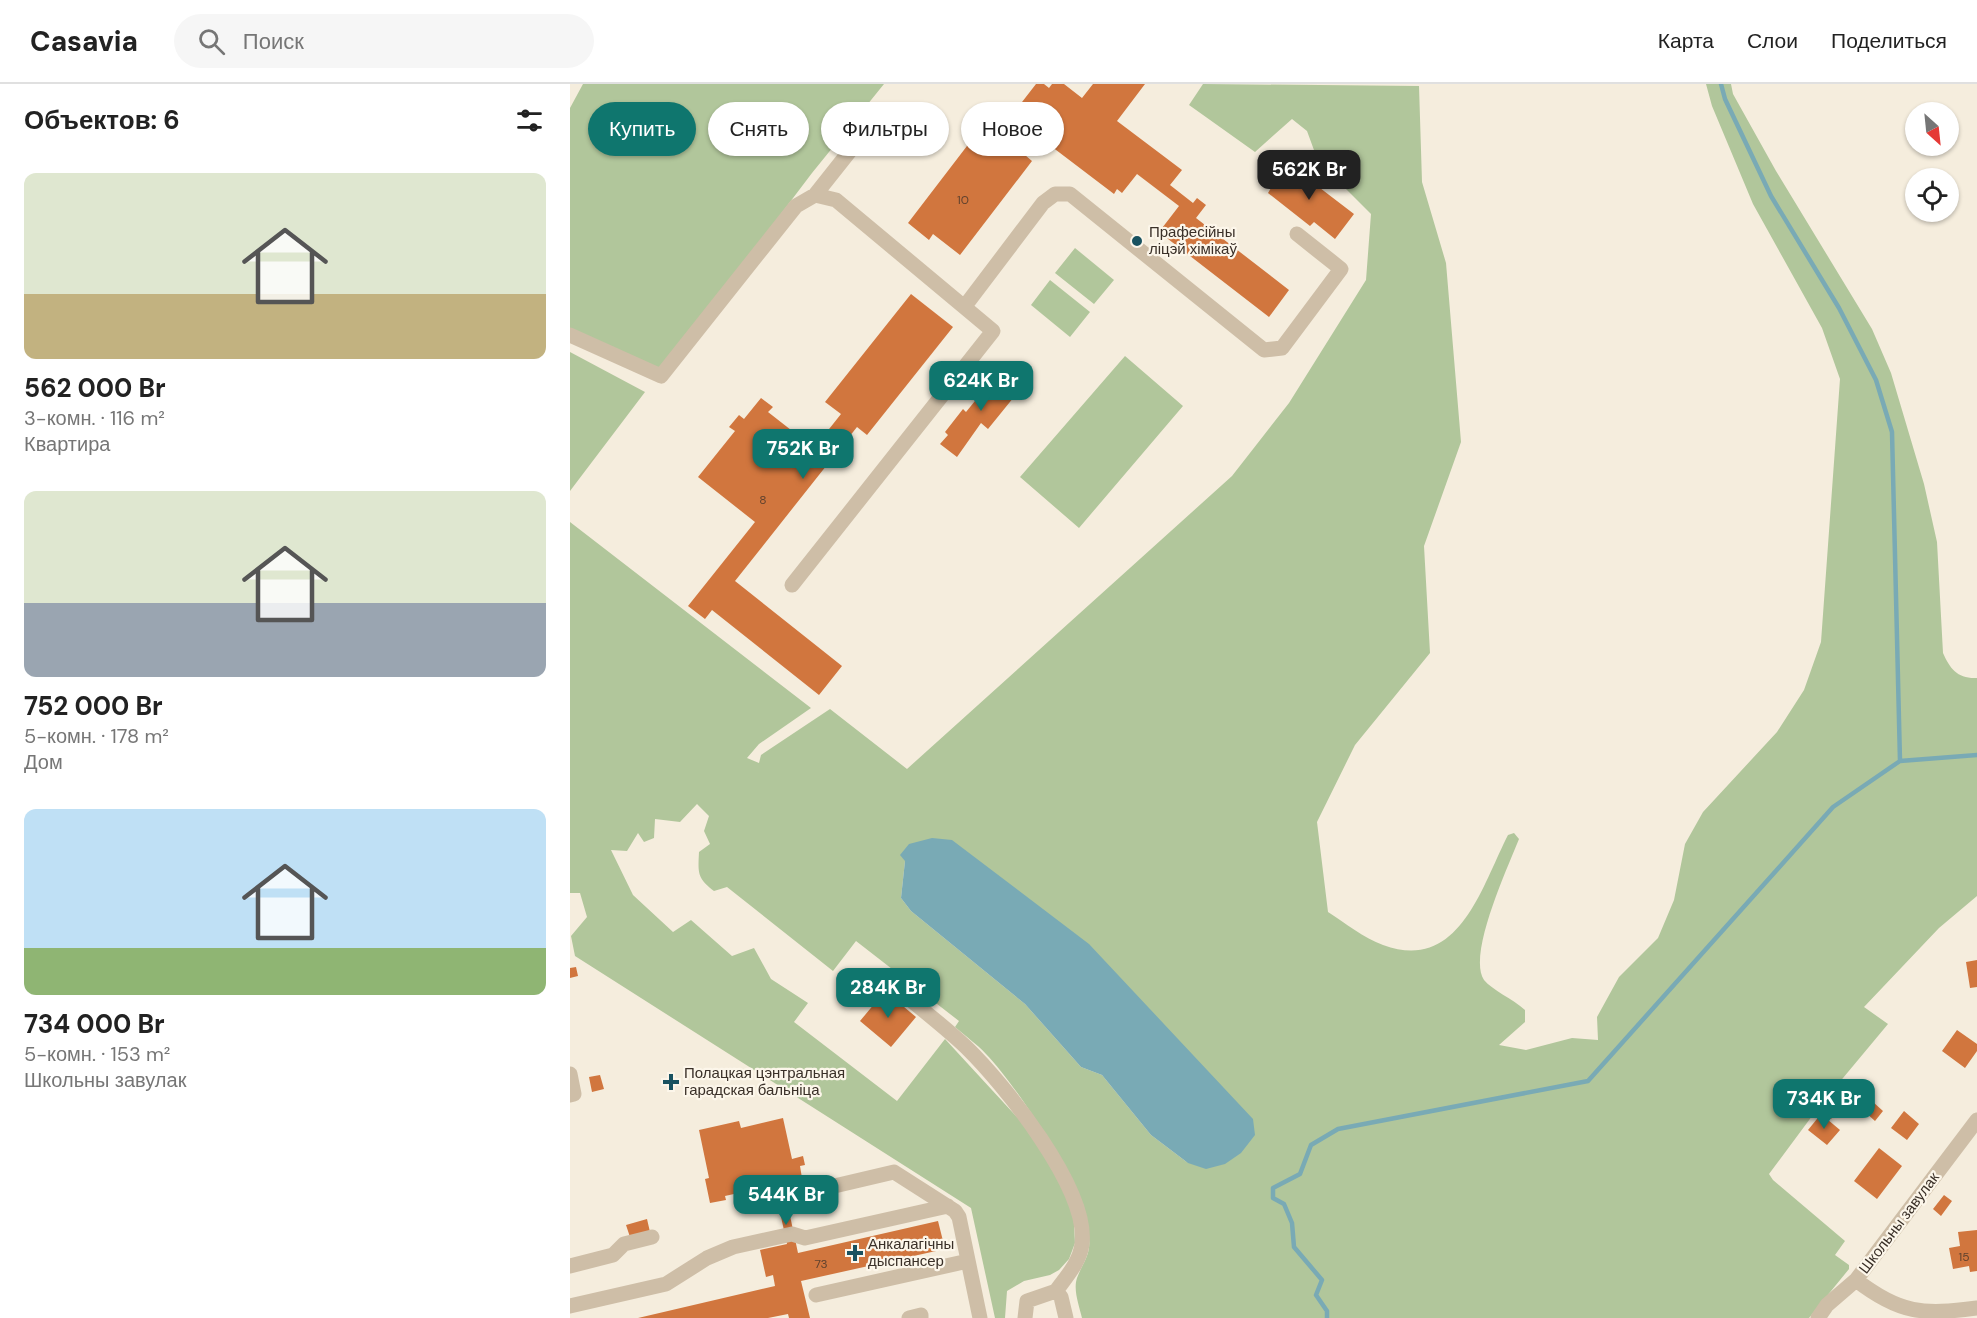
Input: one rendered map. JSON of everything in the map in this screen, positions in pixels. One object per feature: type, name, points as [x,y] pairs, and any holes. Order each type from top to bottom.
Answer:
[{"type":"street","points":[[570,335],[661,376],[796,206],[815,195],[846,156]]},
{"type":"street","points":[[965,306],[1043,203],[1055,194],[1070,194],[1264,350],[1282,348],[1341,269],[1297,234]]},
{"type":"street","points":[[792,585],[993,331],[836,200],[815,195]]},
{"type":"street","points":[[899,990],[966,1047],[1044,1140],[1076,1203],[1081,1220],[1082,1244],[1077,1262],[1056,1291],[1027,1301],[1025,1318]]},
{"type":"street","points":[[570,1074],[574,1094],[570,1095]]},
{"type":"street","name":"Школьны завулак","points":[[1977,1120],[1856,1280],[1881,1300],[1902,1307],[1948,1311],[1977,1308]]},
{"type":"street","points":[[796,1195],[894,1172],[948,1206],[959,1216],[980,1318]]},
{"type":"street","points":[[570,1306],[666,1284],[707,1257],[733,1247],[792,1234],[805,1238],[948,1206]]},
{"type":"street","points":[[570,1266],[613,1255],[624,1244],[652,1237]]},
{"type":"street","points":[[816,1295],[968,1262]]},
{"type":"street","points":[[1818,1318],[1827,1305],[1856,1280]]},
{"type":"street","points":[[1056,1291],[1061,1297],[1066,1318]]},
{"type":"street","points":[[909,1318],[921,1316],[921,1318]]},
{"type":"green space","points":[[583,84],[884,84],[869,102],[821,102],[821,156],[826,156],[661,372],[570,329],[570,108]]},
{"type":"green space","points":[[1203,84],[1419,86],[1422,182],[1446,263],[1461,442],[1424,546],[1430,653],[1355,745],[1317,822],[1328,912],[1376,942],[1409,950],[1431,947],[1449,936],[1464,920],[1477,900],[1508,835],[1514,833],[1519,839],[1491,911],[1481,951],[1480,968],[1484,980],[1525,1010],[1525,1022],[1499,1045],[1526,1050],[1572,1038],[1598,1040],[1597,1017],[1619,977],[1658,938],[1674,900],[1685,844],[1703,812],[1777,732],[1804,690],[1821,642],[1840,379],[1822,328],[1753,204],[1712,106],[1706,84],[1731,84],[1733,94],[1776,171],[1872,329],[1891,373],[1924,484],[1937,542],[1943,653],[1949,664],[1960,675],[1977,678],[1977,896],[1939,928],[1864,1007],[1888,1024],[1818,1108],[1769,1174],[1773,1180],[1845,1241],[1835,1255],[1849,1265],[1849,1269],[1809,1318],[1082,1318],[1076,1283],[1087,1255],[1089,1239],[1085,1218],[1076,1194],[1064,1168],[1033,1116],[986,1054],[955,1027],[959,1021],[856,941],[833,971],[727,887],[714,891],[700,874],[699,852],[710,844],[704,831],[709,816],[697,804],[680,822],[655,819],[654,838],[644,842],[638,833],[627,851],[611,850],[633,895],[673,932],[691,920],[732,956],[754,948],[771,979],[808,1003],[794,1022],[897,1101],[945,1039],[1040,1142],[1073,1205],[1075,1243],[1069,1259],[1059,1270],[1050,1275],[1024,1281],[1007,1291],[1005,1318],[995,1318],[971,1208],[575,956],[571,936],[587,917],[580,893],[570,893],[570,522],[811,708],[759,744],[747,758],[759,763],[761,755],[830,709],[907,769],[1232,476],[1289,403],[1366,280],[1371,214],[1318,161],[1307,131],[1292,119],[1255,152],[1189,105]],"holes":[[[905,861],[1188,1163],[1151,1135],[1102,1075],[1081,1067],[1025,1004],[911,911],[901,898]]]},
{"type":"green space","points":[[1075,248],[1114,280],[1094,304],[1055,273]]},
{"type":"green space","points":[[1050,280],[1090,312],[1070,337],[1031,305]]},
{"type":"green space","points":[[570,352],[645,392],[570,491]]},
{"type":"green space","points":[[1125,356],[1183,406],[1079,528],[1020,477]]},
{"type":"water","points":[[932,838],[952,840],[1089,944],[1253,1119],[1255,1135],[1241,1153],[1225,1164],[1206,1169],[1188,1163],[1151,1135],[1102,1075],[1081,1067],[1025,1004],[911,911],[901,898],[905,861],[900,855],[909,844]]},
{"type":"building","points":[[1036,84],[1044,84],[1049,88],[1052,84],[1064,84],[1082,98],[1093,84],[1145,84],[1117,121],[1182,170],[1170,185],[1193,203],[1197,198],[1206,205],[1196,218],[1289,290],[1269,317],[1159,232],[1179,206],[1137,174],[1122,193],[1117,189],[1114,194],[1064,156],[1064,102],[1022,102]]},
{"type":"building","points":[[961,154],[961,156],[1026,156],[1032,161],[960,255],[933,234],[929,240],[908,223]]},
{"type":"building","points":[[1286,162],[1354,214],[1335,239],[1314,222],[1310,226],[1268,193],[1271,188],[1267,185]]},
{"type":"building","points":[[911,294],[953,327],[867,435],[857,427],[735,581],[842,666],[819,695],[712,610],[705,619],[688,606],[755,522],[698,477],[735,431],[729,427],[739,415],[744,419],[761,398],[773,407],[768,412],[814,448],[841,414],[825,402]]},
{"type":"building","points":[[1001,369],[1022,387],[988,429],[981,423],[957,457],[940,444],[948,435],[945,432],[963,409],[966,412]]},
{"type":"building","points":[[1977,960],[1977,987],[1970,988],[1966,962]]},
{"type":"building","points":[[576,967],[578,976],[570,978],[570,968]]},
{"type":"building","points":[[885,991],[916,1017],[891,1047],[860,1021]]},
{"type":"building","points":[[1957,1030],[1977,1044],[1977,1051],[1965,1068],[1942,1051]]},
{"type":"building","points":[[600,1075],[604,1089],[592,1092],[589,1077]]},
{"type":"building","points":[[1862,1092],[1868,1096],[1859,1107],[1854,1102]]},
{"type":"building","points":[[1829,1094],[1843,1105],[1831,1119],[1818,1108]]},
{"type":"building","points":[[1873,1102],[1883,1111],[1875,1121],[1865,1112]]},
{"type":"building","points":[[1904,1111],[1919,1124],[1907,1140],[1891,1128]]},
{"type":"building","points":[[1821,1114],[1840,1130],[1827,1145],[1808,1130]]},
{"type":"building","points":[[783,1118],[792,1159],[803,1156],[805,1165],[800,1166],[802,1178],[783,1183],[798,1253],[938,1221],[945,1249],[801,1281],[810,1318],[789,1318],[788,1314],[768,1318],[638,1318],[775,1286],[773,1275],[766,1277],[760,1250],[787,1244],[774,1185],[725,1196],[726,1200],[710,1203],[705,1179],[709,1178],[699,1130],[739,1121],[741,1128]]},
{"type":"building","points":[[1879,1148],[1902,1166],[1877,1199],[1854,1181]]},
{"type":"building","points":[[1944,1195],[1952,1201],[1941,1216],[1933,1209]]},
{"type":"building","points":[[647,1219],[650,1232],[630,1237],[626,1225]]},
{"type":"building","points":[[1977,1230],[1977,1271],[1970,1272],[1969,1266],[1953,1269],[1949,1248],[1960,1246],[1958,1232]]},
{"type":"waterway","points":[[1721,84],[1725,99],[1771,196],[1839,308],[1876,380],[1892,432],[1900,761]]},
{"type":"waterway","points":[[1327,1318],[1327,1311],[1316,1295],[1322,1280],[1294,1247],[1292,1223],[1284,1204],[1273,1198],[1273,1188],[1300,1174],[1311,1145],[1338,1129],[1588,1081],[1833,807],[1900,761],[1977,755]]},
{"type":"place","name":"Прафесійны ліцэй хімікаў","points":[[1137,241]]},
{"type":"place","name":"Полацкая цэнтральная гарадская бальніца","points":[[671,1082]]},
{"type":"place","name":"Анкалагічны дыспансер","points":[[855,1253]]}]
